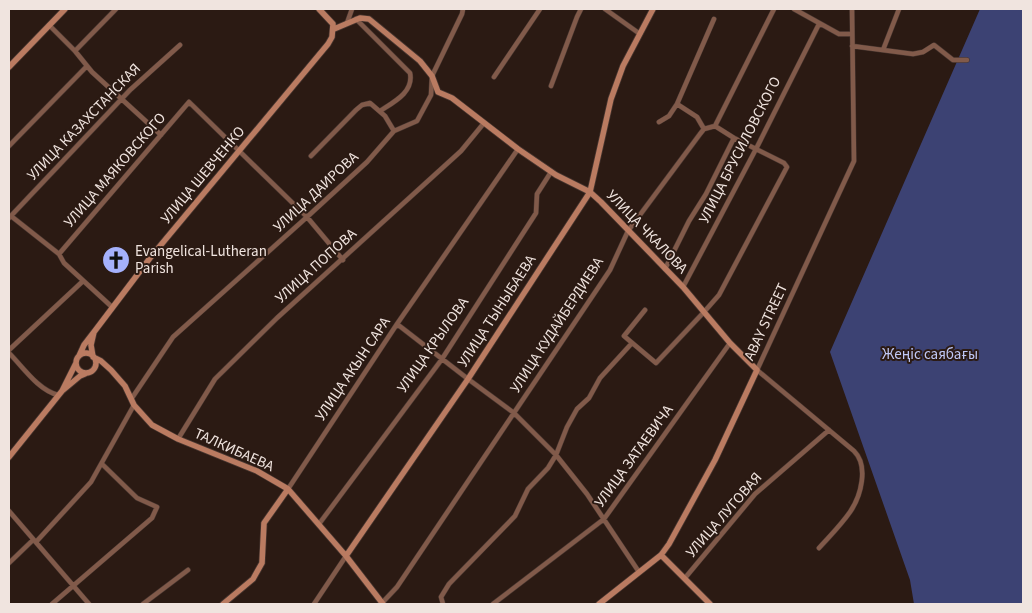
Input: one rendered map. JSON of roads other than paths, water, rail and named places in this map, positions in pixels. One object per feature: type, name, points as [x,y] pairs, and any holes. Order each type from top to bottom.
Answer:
[{"type":"street","points":[[9,67],[65,9]]},
{"type":"street","points":[[76,51],[116,9]]},
{"type":"street","points":[[319,9],[330,19],[334,29],[356,19],[410,73],[411,80],[407,91],[380,111]]},
{"type":"street","points":[[347,23],[352,9]]},
{"type":"street","name":"УЛИЦА ДАИРОВА","points":[[132,398],[173,337],[368,162],[394,131],[417,121],[431,95],[432,76],[462,14],[462,9]]},
{"type":"street","points":[[494,77],[540,9]]},
{"type":"street","points":[[551,86],[581,9]]},
{"type":"street","points":[[604,9],[640,34]]},
{"type":"street","name":"УЛИЦА ТЫНЫБАЕВА","points":[[314,604],[468,379],[590,192],[611,99],[623,66],[653,9]]},
{"type":"street","points":[[677,104],[697,117],[704,129],[714,126],[774,9]]},
{"type":"street","points":[[794,9],[839,34],[852,34]]},
{"type":"street","name":"ABAY STREET","points":[[599,604],[661,554],[669,544],[715,460],[854,161],[852,9]]},
{"type":"street","points":[[883,50],[899,9]]},
{"type":"street","name":"УЛИЦА ЧКАЛОВА","points":[[356,19],[369,19],[420,61],[432,76],[438,92],[452,98],[551,172],[590,192],[683,287],[730,343],[757,370],[860,456],[862,466],[859,491],[850,512],[819,548]]},
{"type":"street","points":[[659,122],[669,116],[677,104],[714,19]]},
{"type":"street","name":"УЛИЦА БРУСИЛОВСКОГО","points":[[683,287],[819,24]]},
{"type":"street","points":[[49,25],[76,51],[87,66],[161,135]]},
{"type":"street","name":"УЛИЦА ШЕВЧЕНКО","points":[[79,356],[84,345],[150,258],[332,37],[334,29]]},
{"type":"street","name":"УЛИЦА КАЗАХСТАНСКАЯ","points":[[10,217],[122,99],[180,45]]},
{"type":"street","points":[[852,46],[913,54],[924,52],[934,45],[953,60],[967,60]]},
{"type":"street","points":[[9,146],[87,66]]},
{"type":"street","name":"УЛИЦА МАЯКОВСКОГО","points":[[59,254],[189,102],[240,150]]},
{"type":"street","points":[[311,156],[362,105],[370,103],[380,111],[394,131]]},
{"type":"street","name":"УЛИЦА ПОПОВА","points":[[178,439],[215,380],[277,318],[461,151],[484,123]]},
{"type":"street","points":[[645,310],[624,336],[656,363],[719,295],[787,167],[784,163],[714,126]]},
{"type":"street","name":"УЛИЦА КУДАЙБЕРДИЕВА","points":[[382,604],[397,587],[610,270],[628,231],[704,129]]},
{"type":"street","points":[[665,269],[734,138]]},
{"type":"street","name":"УЛИЦА АКЫН САРА","points":[[223,604],[253,579],[262,563],[264,523],[397,324],[518,149]]},
{"type":"street","points":[[240,150],[307,217],[343,260]]},
{"type":"street","name":"УЛИЦА КРЫЛОВА","points":[[319,524],[442,359],[536,213],[537,194],[551,172]]},
{"type":"street","points":[[10,217],[59,254],[64,263],[82,282],[112,307]]},
{"type":"street","points":[[82,282],[9,352],[50,393],[60,393],[80,376],[93,370],[102,368],[110,370]]},
{"type":"street","points":[[397,324],[514,412],[556,455],[587,494],[639,572]]},
{"type":"street","points":[[93,370],[96,362],[93,357],[92,345],[94,332]]},
{"type":"street","points":[[443,604],[441,597],[449,584],[514,516],[528,489],[548,468],[556,455],[567,427],[577,409],[589,398],[600,378],[632,343]]},
{"type":"street","name":"УЛИЦА ЗАТАЕВИЧА","points":[[493,604],[604,519],[730,343]]},
{"type":"street","points":[[9,458],[60,393],[79,356],[85,354],[93,357]]},
{"type":"street","name":"ТАЛКИБАЕВА","points":[[93,357],[101,361],[125,386],[134,405],[152,424],[178,439],[257,470],[288,489],[346,556],[382,604]]},
{"type":"street","points":[[76,364],[78,369],[86,373]]},
{"type":"street","points":[[9,563],[78,499],[92,482],[134,405]]},
{"type":"street","name":"УЛИЦА ЛУГОВАЯ","points":[[685,578],[755,494],[829,430]]},
{"type":"street","points":[[52,604],[152,518],[157,507],[137,498],[102,464]]},
{"type":"street","points":[[9,511],[88,604]]},
{"type":"street","points":[[661,554],[709,604]]},
{"type":"street","points":[[143,604],[188,570]]},
{"type":"place","name":"Evangelical-Lutheran Parish","points":[[116,260]]},
{"type":"park label","name":"Жеңіс саябағы","points":[[930,354]]}]
